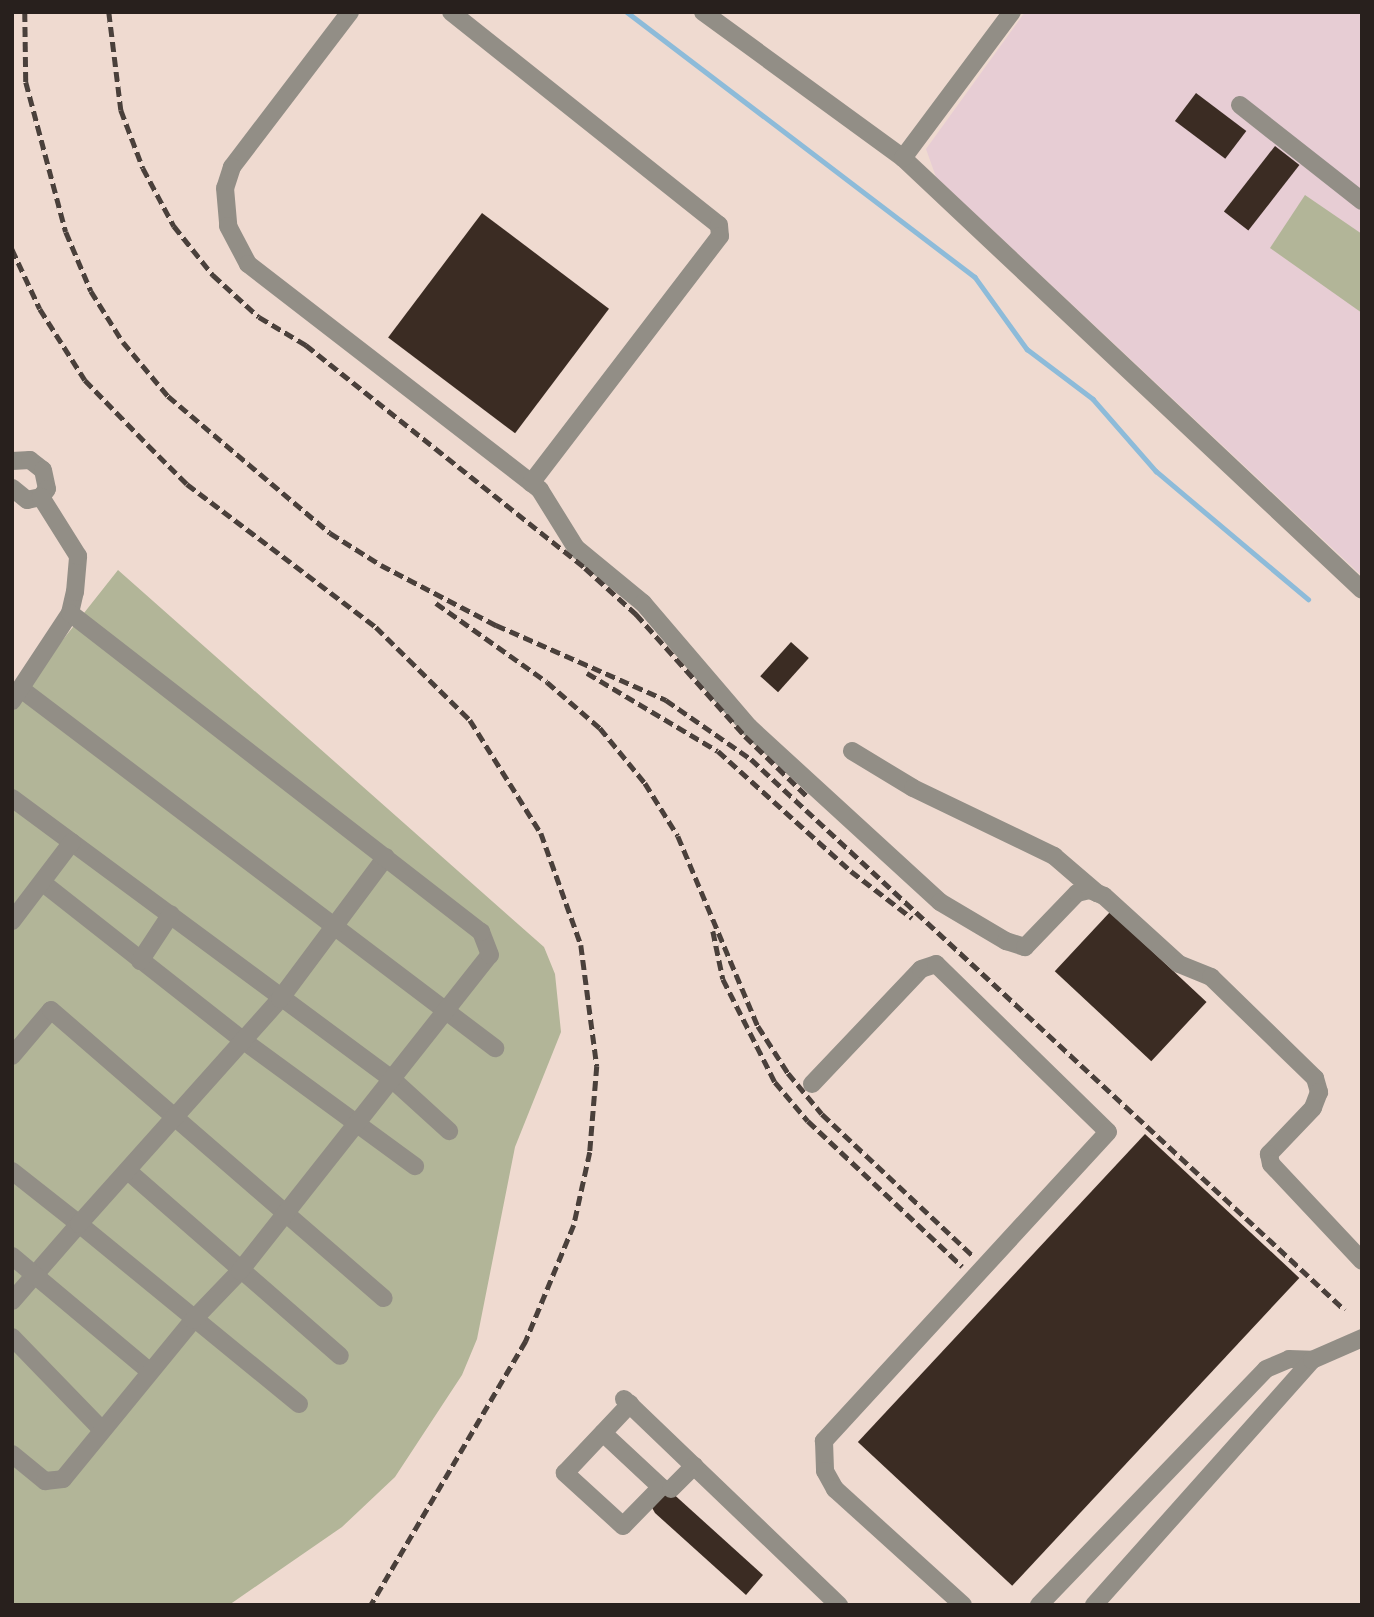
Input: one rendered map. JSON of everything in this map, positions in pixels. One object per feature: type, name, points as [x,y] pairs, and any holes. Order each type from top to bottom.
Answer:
[{"type":"street","points":[[350,12],[232,167],[225,188],[228,226],[248,264],[531,483],[576,548],[643,603],[749,727],[940,902],[1006,942],[1026,947],[1077,893],[1097,893]]},
{"type":"street","points":[[451,12],[719,225],[720,236],[531,483]]},
{"type":"street","points":[[704,12],[903,158],[1362,590]]},
{"type":"street","points":[[903,158],[1012,12]]},
{"type":"street","points":[[1240,105],[1362,201]]},
{"type":"street","points":[[12,461],[30,460],[43,470],[47,489],[41,498],[27,500],[12,488]]},
{"type":"street","points":[[41,498],[78,556],[70,613],[16,695],[495,1048]]},
{"type":"street","points":[[12,1454],[45,1481],[58,1482],[193,1320],[240,1271],[490,955],[488,941],[386,858],[70,613]]},
{"type":"street","points":[[852,751],[913,788],[1054,856],[1179,964],[1211,977],[1315,1078],[1319,1092],[1313,1108],[1269,1154],[1271,1164],[1362,1261]]},
{"type":"street","points":[[12,798],[171,914],[279,999],[393,1080],[449,1131]]},
{"type":"street","points":[[12,921],[72,842]]},
{"type":"street","points":[[12,1301],[173,1117],[244,1041],[335,928],[386,858]]},
{"type":"street","points":[[43,883],[244,1041],[360,1122],[415,1166]]},
{"type":"street","points":[[140,961],[171,914]]},
{"type":"street","points":[[812,1084],[921,969],[936,964],[1108,1132],[824,1441],[825,1471],[835,1489],[963,1605]]},
{"type":"street","points":[[12,1056],[51,1010],[383,1298]]},
{"type":"street","points":[[12,1171],[299,1404]]},
{"type":"street","points":[[128,1171],[340,1356]]},
{"type":"street","points":[[12,1256],[150,1372]]},
{"type":"street","points":[[12,1337],[101,1429]]},
{"type":"street","points":[[1094,1605],[1311,1360],[1362,1338]]},
{"type":"street","points":[[1039,1605],[1266,1369],[1289,1359],[1311,1360]]},
{"type":"street","points":[[603,1433],[661,1487],[623,1526],[565,1473],[603,1433],[627,1401],[839,1605]]},
{"type":"street","points":[[671,1489],[694,1466]]},
{"type":"shaded area","points":[[1025,12],[1362,12],[1362,576],[936,177],[926,149]]},
{"type":"green space","points":[[1305,195],[1362,234],[1362,313],[1270,248]]},
{"type":"green space","points":[[118,570],[544,947],[555,974],[561,1032],[515,1147],[477,1339],[462,1375],[395,1477],[342,1527],[229,1605],[12,1605],[12,704]]},
{"type":"building","points":[[1196,93],[1246,131],[1225,159],[1175,121]]},
{"type":"building","points":[[1275,146],[1299,165],[1248,230],[1224,211]]},
{"type":"building","points":[[482,213],[609,309],[515,433],[388,338]]},
{"type":"building","points":[[791,642],[809,658],[778,692],[760,676]]},
{"type":"building","points":[[1110,912],[1207,1002],[1151,1061],[1055,971]]},
{"type":"building","points":[[1145,1134],[1299,1278],[1012,1586],[858,1442]]},
{"type":"building","points":[[669,1490],[763,1575],[746,1595],[655,1513],[650,1504]]},
{"type":"waterway","points":[[627,12],[975,277],[1027,349],[1093,399],[1156,471],[1308,599]]},
{"type":"railway","points":[[25,12],[26,82],[66,232],[91,291],[123,342],[168,396],[330,533],[381,565],[496,625],[666,700],[751,759],[1345,1310]]},
{"type":"railway","points":[[109,12],[121,110],[143,168],[174,226],[213,275],[259,317],[306,345],[585,568],[636,614],[745,736],[809,798]]},
{"type":"railway","points":[[12,249],[40,309],[85,380],[148,445],[187,484],[376,627],[470,720],[541,833],[581,945],[597,1066],[590,1152],[574,1225],[526,1341],[371,1605]]},
{"type":"railway","points":[[436,603],[547,682],[600,728],[645,783],[678,836],[758,1026],[788,1073],[822,1114],[972,1255]]},
{"type":"railway","points":[[587,673],[718,751],[851,871],[912,918]]},
{"type":"railway","points":[[713,931],[723,979],[775,1082],[808,1121],[962,1266]]}]
